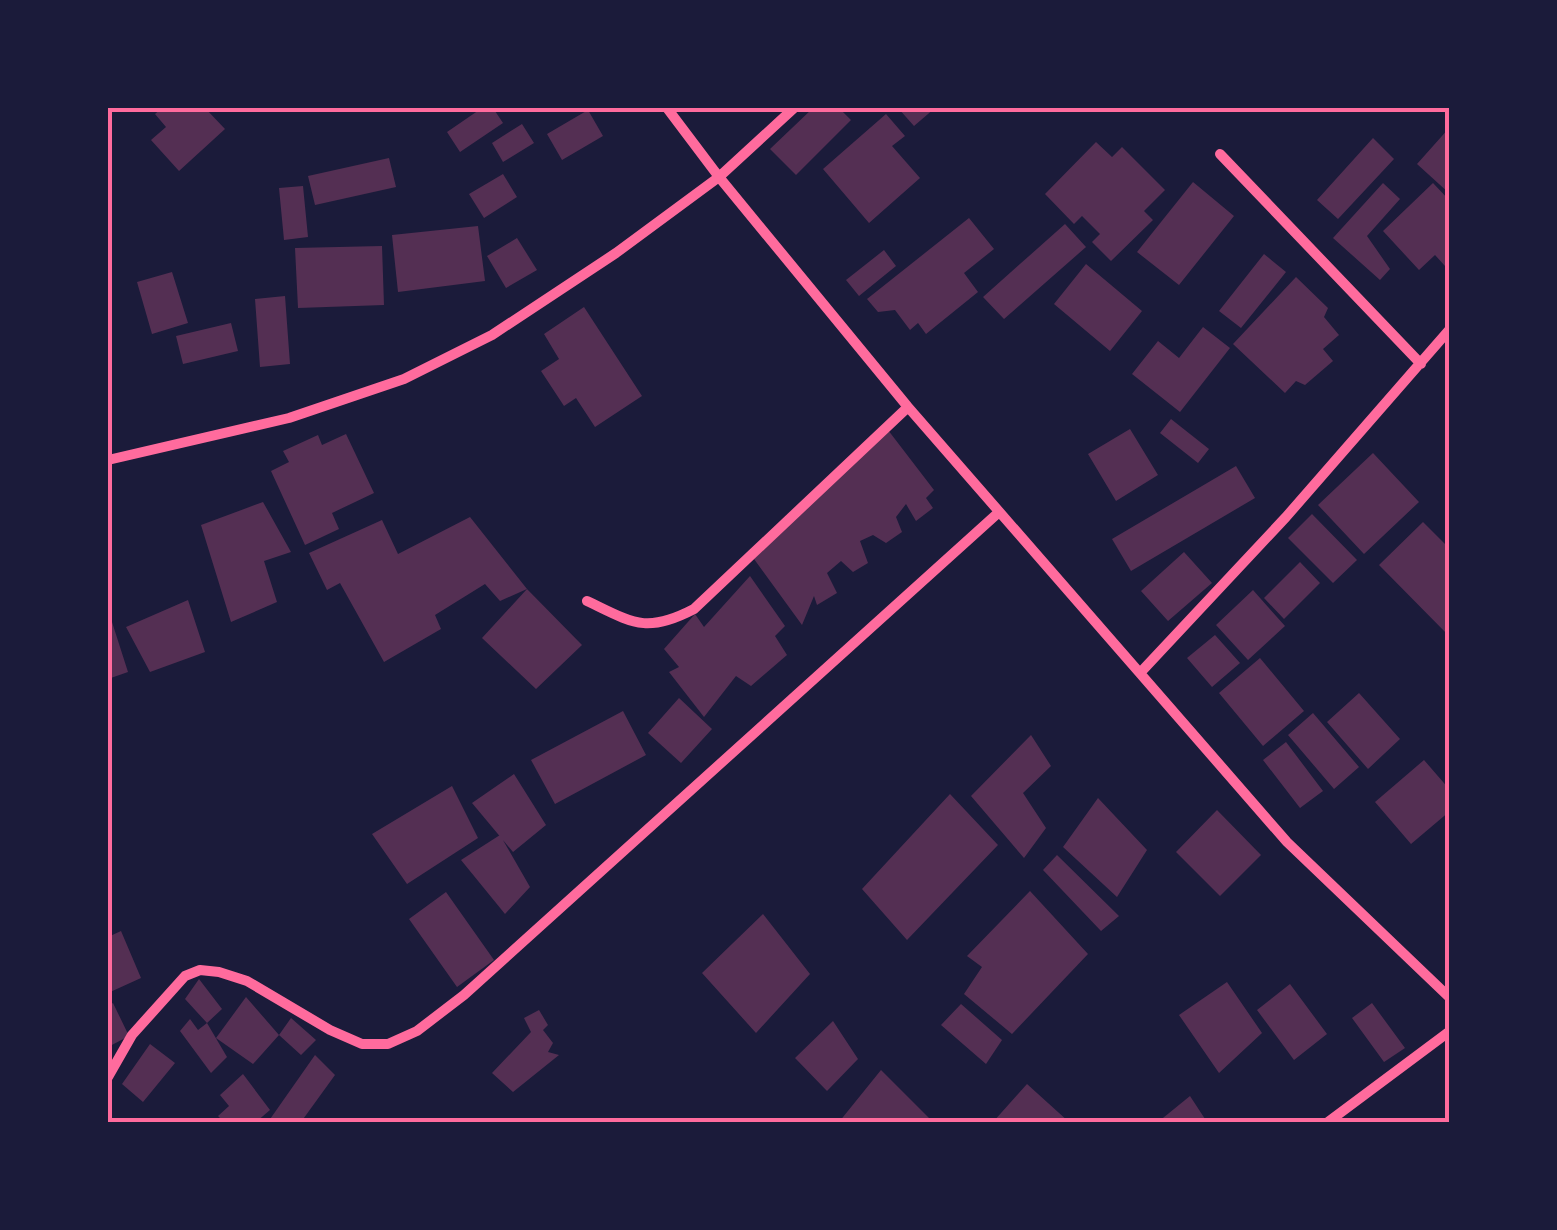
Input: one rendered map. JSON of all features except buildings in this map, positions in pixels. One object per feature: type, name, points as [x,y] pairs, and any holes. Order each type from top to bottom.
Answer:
[{"type":"street","points":[[666,108],[908,407],[1288,842],[1450,998]]},
{"type":"street","points":[[108,460],[290,418],[404,379],[492,335],[616,253],[719,177],[794,108]]},
{"type":"street","points":[[1220,154],[1421,364]]},
{"type":"street","points":[[1140,673],[1286,517],[1449,332]]},
{"type":"street","points":[[587,601],[636,624],[671,621],[694,609],[908,407]]},
{"type":"street","points":[[108,1077],[132,1035],[185,976],[200,970],[247,980],[330,1030],[362,1044],[388,1044],[418,1031],[464,994],[998,512]]},
{"type":"street","points":[[1328,1122],[1450,1031]]}]
